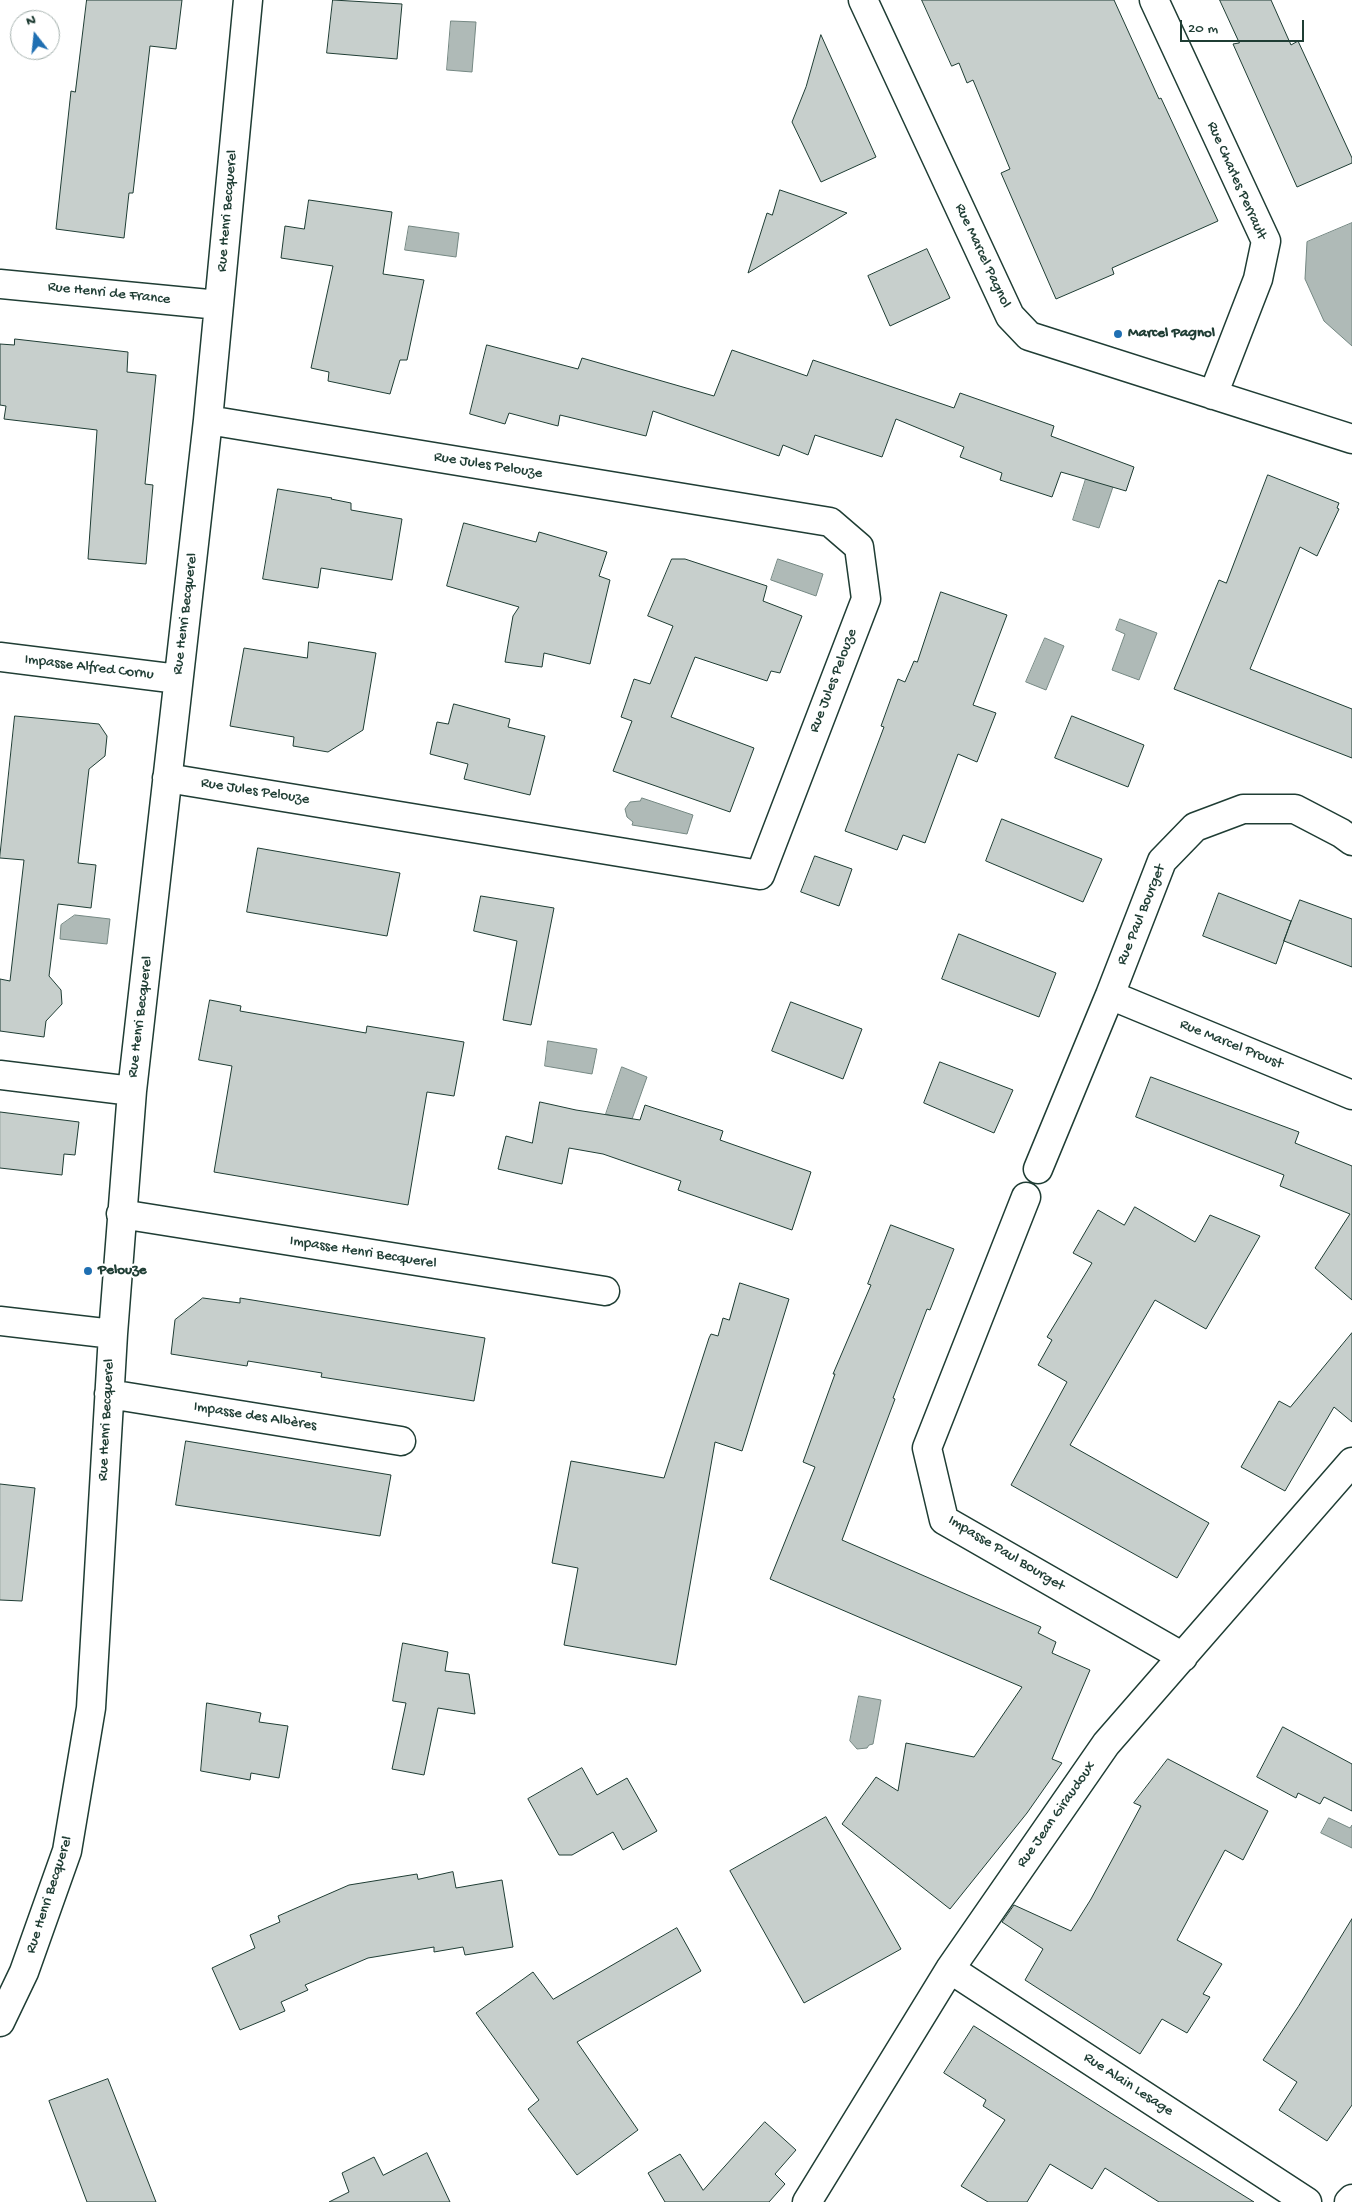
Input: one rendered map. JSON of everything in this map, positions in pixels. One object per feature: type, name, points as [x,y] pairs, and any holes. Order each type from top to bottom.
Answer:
[{"type":"street","name":"Rue Henri Becquerel","points":[[0,2022],[24,1972],[67,1851],[91,1708],[112,1334],[132,1091],[208,420],[248,0]]},
{"type":"street","name":"Rue Marcel Pagnol","points":[[863,0],[1010,316],[1029,336],[1352,439]]},
{"type":"street","name":"Rue Charles Perrault","points":[[1154,0],[1266,241],[1252,294],[1213,395]]},
{"type":"street","name":"Rue Henri de France","points":[[0,284],[219,305]]},
{"type":"street","name":"Rue Jules Pelouze","points":[[167,778],[760,875],[866,599],[859,547],[830,522],[208,420]]},
{"type":"street","name":"Impasse Alfred Cornu","points":[[0,656],[178,680]]},
{"type":"street","name":"Rue Paul Bourget","points":[[1038,1169],[1110,995],[1162,861],[1195,827],[1243,809],[1295,809],[1341,833],[1352,841]]},
{"type":"street","name":"Rue Marcel Proust","points":[[1110,995],[1352,1095]]},
{"type":"street","points":[[0,1075],[132,1091]]},
{"type":"street","name":"Impasse Paul Bourget","points":[[1026,1197],[927,1448],[944,1520],[1183,1657]]},
{"type":"street","name":"Impasse Henri Becquerel","points":[[122,1214],[605,1291]]},
{"type":"street","points":[[0,1321],[112,1334]]},
{"type":"street","name":"Impasse des Albères","points":[[109,1394],[401,1440]]},
{"type":"street","name":"Rue Jean Giraudoux","points":[[807,2202],[950,1969],[1106,1744],[1352,1462]]},
{"type":"street","name":"Rue Alain Lesage","points":[[950,1969],[1307,2202]]},
{"type":"street","points":[[1349,2202],[1352,2199]]},
{"type":"shaded area","points":[[451,21],[476,22],[472,72],[447,70]]},
{"type":"shaded area","points":[[1352,223],[1352,346],[1324,321],[1305,279],[1307,242]]},
{"type":"shaded area","points":[[409,226],[459,233],[456,257],[405,250]]},
{"type":"shaded area","points":[[1090,466],[1117,475],[1099,528],[1073,520]]},
{"type":"shaded area","points":[[778,559],[823,574],[816,596],[771,580]]},
{"type":"shaded area","points":[[1120,619],[1157,633],[1139,680],[1112,670],[1125,634],[1116,630]]},
{"type":"shaded area","points":[[1045,638],[1064,646],[1046,690],[1026,682]]},
{"type":"shaded area","points":[[642,798],[693,815],[687,834],[632,825],[633,822],[627,817],[625,809],[630,802],[640,801]]},
{"type":"shaded area","points":[[75,915],[110,919],[107,944],[60,939],[61,925]]},
{"type":"shaded area","points":[[548,1041],[597,1049],[592,1074],[545,1066]]},
{"type":"shaded area","points":[[622,1067],[647,1077],[631,1122],[606,1114]]},
{"type":"shaded area","points":[[859,1696],[881,1700],[873,1744],[867,1748],[857,1749],[850,1741]]},
{"type":"shaded area","points":[[1329,1818],[1350,1828],[1352,1825],[1352,1848],[1321,1833]]},
{"type":"building","points":[[87,0],[182,0],[176,49],[150,46],[133,193],[129,193],[124,238],[56,229],[71,91],[75,92]]},
{"type":"building","points":[[333,0],[402,4],[397,59],[327,53]]},
{"type":"building","points":[[922,0],[1114,0],[1218,221],[1112,268],[1114,274],[1056,299],[1001,173],[1010,169],[973,80],[967,83],[959,63],[952,66]]},
{"type":"building","points":[[1220,0],[1271,0],[1291,45],[1298,41],[1352,158],[1352,163],[1297,187],[1233,44],[1239,43]]},
{"type":"building","points":[[821,35],[876,157],[821,182],[792,122],[806,87]]},
{"type":"building","points":[[780,190],[847,213],[748,273],[767,213],[772,215]]},
{"type":"building","points":[[309,200],[392,212],[383,274],[424,280],[407,360],[400,360],[390,394],[328,381],[329,372],[311,368],[333,266],[281,258],[285,226],[304,229]]},
{"type":"building","points":[[927,249],[950,298],[890,326],[868,276]]},
{"type":"building","points":[[15,339],[128,352],[127,372],[156,375],[145,484],[153,485],[146,564],[88,559],[97,430],[4,419],[6,406],[0,405],[0,344],[14,345]]},
{"type":"building","points":[[487,345],[578,369],[582,358],[714,396],[732,350],[807,376],[813,360],[954,408],[960,393],[1054,426],[1051,436],[1134,467],[1126,491],[1061,472],[1052,497],[1000,480],[1002,473],[960,457],[964,447],[896,419],[882,457],[815,435],[808,455],[783,445],[779,456],[653,411],[646,436],[560,415],[558,426],[509,413],[505,424],[470,414]]},
{"type":"building","points":[[1268,475],[1339,503],[1337,508],[1339,509],[1317,556],[1300,547],[1250,669],[1352,709],[1352,758],[1174,689],[1219,580],[1226,583]]},
{"type":"building","points":[[278,489],[332,498],[351,503],[351,510],[402,519],[392,580],[321,568],[318,588],[263,579]]},
{"type":"building","points":[[464,523],[536,542],[539,532],[607,552],[599,576],[610,580],[590,664],[544,653],[542,667],[505,662],[513,616],[519,607],[447,586]]},
{"type":"building","points":[[672,559],[685,559],[767,586],[763,601],[802,616],[780,673],[771,671],[767,681],[695,657],[671,717],[754,748],[730,812],[613,771],[632,721],[621,717],[634,679],[650,684],[673,626],[648,616]]},
{"type":"building","points":[[941,592],[1007,615],[973,705],[996,713],[977,762],[958,754],[925,843],[903,835],[897,850],[845,831],[884,727],[881,726],[898,679],[905,682],[914,661],[917,662]]},
{"type":"building","points":[[309,642],[376,653],[363,730],[328,752],[293,746],[294,737],[230,726],[244,648],[307,658]]},
{"type":"building","points":[[454,704],[510,719],[508,727],[545,736],[530,795],[464,779],[468,764],[430,754],[437,722],[448,724]]},
{"type":"building","points":[[15,716],[99,724],[107,736],[105,756],[89,769],[78,863],[96,865],[91,908],[58,904],[49,976],[61,990],[62,1004],[46,1021],[44,1037],[0,1031],[0,979],[10,981],[24,860],[0,858]]},
{"type":"building","points":[[1072,716],[1144,745],[1128,787],[1055,758]]},
{"type":"building","points":[[1002,819],[1102,859],[1083,902],[986,861]]},
{"type":"building","points":[[258,848],[400,873],[387,936],[247,912]]},
{"type":"building","points":[[815,856],[852,869],[839,906],[801,892]]},
{"type":"building","points":[[1219,893],[1291,921],[1276,964],[1203,936]]},
{"type":"building","points":[[481,896],[554,908],[531,1025],[503,1020],[517,941],[474,931]]},
{"type":"building","points":[[1300,900],[1352,919],[1352,967],[1284,941]]},
{"type":"building","points":[[959,934],[1056,973],[1039,1017],[942,979]]},
{"type":"building","points":[[210,1000],[241,1006],[240,1011],[366,1033],[367,1026],[464,1042],[454,1096],[427,1092],[408,1205],[214,1172],[232,1066],[199,1060]]},
{"type":"building","points":[[791,1002],[862,1029],[843,1079],[772,1051]]},
{"type":"building","points":[[940,1062],[1013,1090],[994,1133],[924,1103]]},
{"type":"building","points":[[1151,1077],[1299,1132],[1295,1143],[1352,1166],[1352,1300],[1315,1268],[1350,1214],[1280,1186],[1284,1175],[1136,1117]]},
{"type":"building","points":[[540,1102],[640,1120],[645,1105],[723,1131],[720,1140],[811,1172],[792,1230],[678,1190],[681,1181],[603,1154],[569,1148],[562,1184],[498,1169],[506,1136],[532,1143]]},
{"type":"building","points":[[0,1112],[79,1122],[75,1155],[64,1154],[62,1175],[0,1168]]},
{"type":"building","points":[[1135,1207],[1195,1242],[1210,1215],[1260,1236],[1206,1329],[1155,1300],[1070,1445],[1209,1523],[1177,1578],[1011,1485],[1067,1382],[1038,1365],[1052,1340],[1047,1337],[1092,1263],[1073,1253],[1098,1210],[1124,1225]]},
{"type":"building","points":[[891,1225],[954,1249],[930,1310],[927,1309],[842,1540],[1041,1627],[1038,1633],[1056,1642],[1052,1653],[1090,1670],[1052,1759],[1062,1763],[1027,1813],[950,1909],[842,1824],[876,1777],[898,1791],[906,1743],[974,1757],[1022,1687],[770,1579],[815,1467],[803,1462],[835,1374],[833,1374],[871,1285],[868,1284]]},
{"type":"building","points":[[740,1283],[789,1299],[742,1451],[715,1442],[676,1665],[564,1645],[578,1568],[552,1563],[571,1461],[664,1478],[709,1338],[711,1334],[718,1336],[723,1318],[729,1320]]},
{"type":"building","points":[[203,1298],[240,1303],[240,1298],[485,1338],[474,1401],[321,1377],[322,1373],[248,1361],[247,1366],[171,1354],[175,1320]]},
{"type":"building","points":[[1352,1333],[1352,1422],[1334,1407],[1285,1491],[1241,1467],[1279,1401],[1290,1407]]},
{"type":"building","points":[[186,1441],[391,1475],[380,1536],[176,1505]]},
{"type":"building","points":[[0,1484],[35,1488],[22,1601],[0,1600]]},
{"type":"building","points":[[403,1643],[448,1652],[445,1671],[469,1674],[475,1714],[438,1708],[424,1775],[392,1769],[406,1703],[393,1701]]},
{"type":"building","points":[[207,1703],[261,1713],[259,1722],[288,1726],[279,1778],[251,1773],[250,1780],[201,1771]]},
{"type":"building","points":[[1283,1727],[1352,1764],[1352,1811],[1324,1797],[1320,1804],[1298,1793],[1296,1798],[1257,1777]]},
{"type":"building","points":[[1168,1759],[1268,1811],[1243,1860],[1225,1850],[1177,1940],[1222,1964],[1203,1994],[1210,1997],[1187,2033],[1162,2019],[1140,2054],[1025,1980],[1043,1949],[1002,1922],[1014,1905],[1071,1931],[1091,1899],[1141,1806],[1134,1803]]},
{"type":"building","points":[[582,1768],[597,1795],[627,1778],[657,1831],[623,1850],[613,1832],[572,1855],[559,1855],[528,1799]]},
{"type":"building","points":[[826,1817],[901,1949],[804,2003],[730,1871]]},
{"type":"building","points":[[453,1872],[456,1888],[502,1880],[513,1947],[465,1955],[463,1947],[434,1952],[434,1947],[368,1958],[305,1985],[308,1990],[281,2002],[285,2011],[240,2030],[212,1968],[255,1948],[250,1935],[280,1922],[278,1916],[349,1885],[417,1874],[418,1879]]},
{"type":"building","points":[[1352,1919],[1352,2105],[1327,2141],[1279,2110],[1297,2082],[1263,2060]]},
{"type":"building","points":[[677,1928],[701,1971],[577,2042],[638,2130],[577,2175],[528,2109],[539,2100],[476,2013],[533,1972],[553,1999]]},
{"type":"building","points":[[974,2026],[1254,2202],[1159,2202],[1105,2168],[1092,2189],[1050,2164],[1027,2202],[988,2202],[961,2186],[1005,2120],[983,2106],[986,2100],[944,2073]]},
{"type":"building","points":[[108,2079],[156,2202],[87,2202],[49,2101]]},
{"type":"building","points":[[765,2122],[796,2150],[775,2174],[785,2184],[769,2202],[665,2202],[648,2173],[680,2154],[703,2190]]},
{"type":"building","points":[[427,2153],[450,2202],[329,2202],[349,2192],[342,2173],[374,2157],[383,2175]]},
{"type":"place","name":"Marcel Pagnol","points":[[1118,334]]},
{"type":"place","name":"Pelouze","points":[[88,1271]]}]
